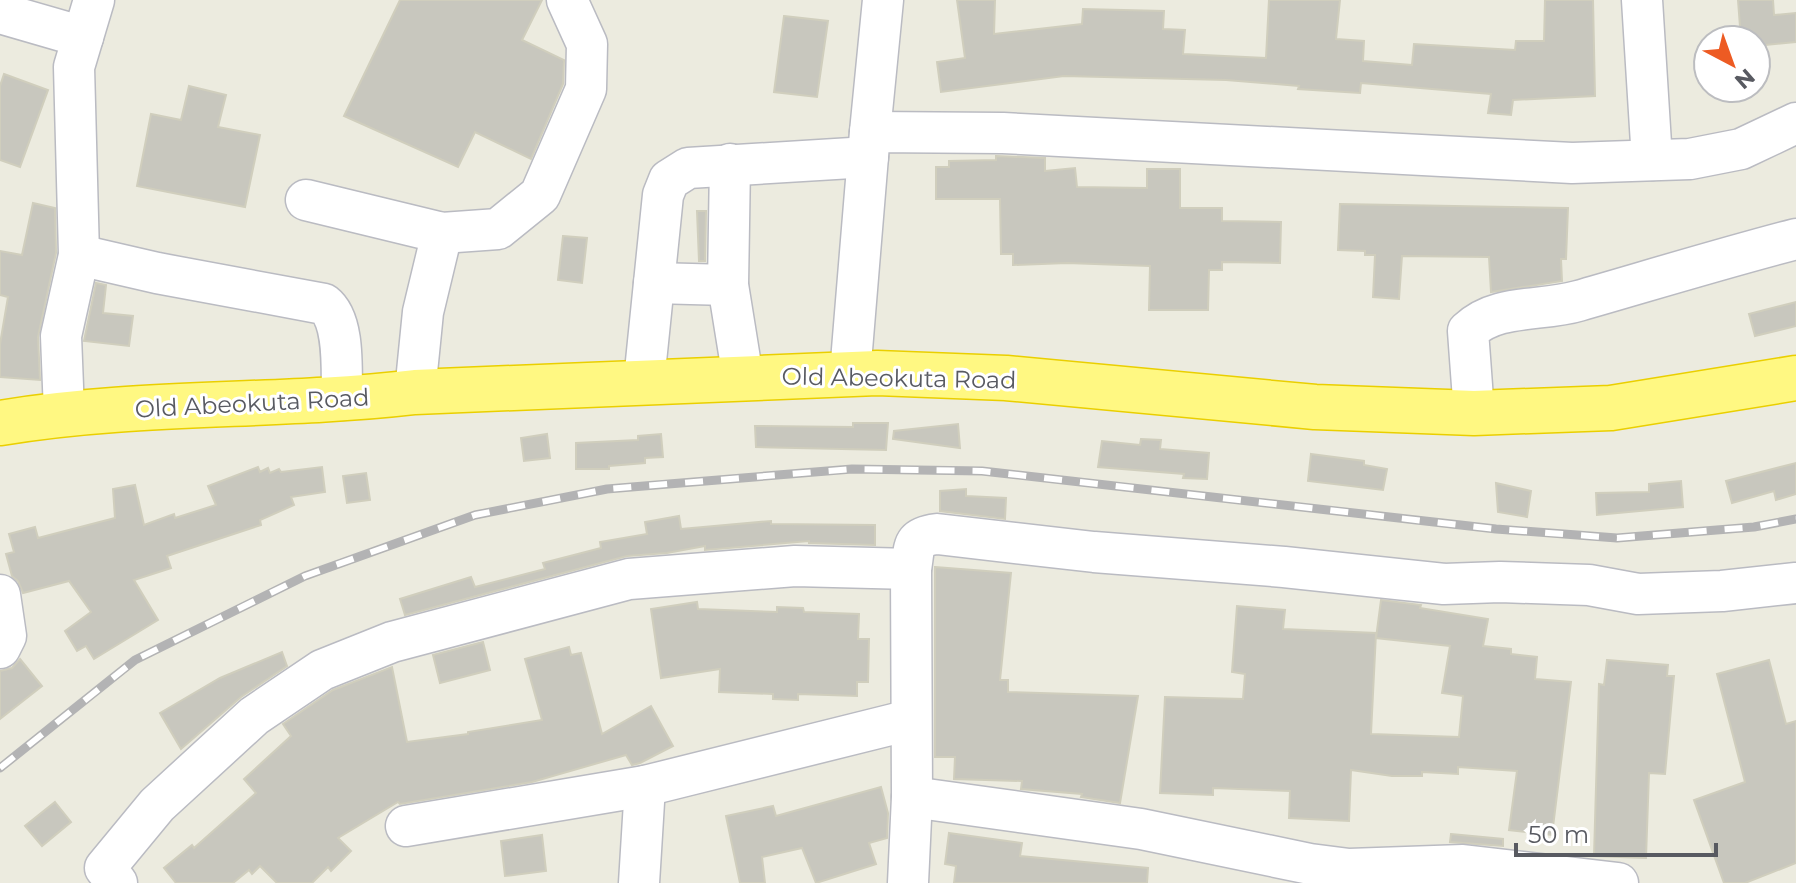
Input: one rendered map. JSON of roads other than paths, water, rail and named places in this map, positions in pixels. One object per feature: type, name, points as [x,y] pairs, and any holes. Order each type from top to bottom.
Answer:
[{"type":"highway","name":"Old Abeokuta Road","points":[[0,423],[64,412],[342,400],[415,392],[850,374],[1006,378],[1315,407],[1474,413],[1611,408],[1796,378]]},
{"type":"street","points":[[306,200],[442,233],[498,229],[540,195],[586,89],[587,44],[567,0]]},
{"type":"street","points":[[850,374],[883,0]]},
{"type":"street","points":[[1642,0],[1652,160]]},
{"type":"street","points":[[0,13],[88,19],[74,67],[79,255],[61,336],[64,412]]},
{"type":"street","points":[[644,381],[663,195],[669,180],[688,168],[869,145],[1003,133],[1572,163],[1690,159],[1741,149],[1796,123]]},
{"type":"street","points":[[730,164],[728,285],[743,378]]},
{"type":"street","points":[[415,392],[423,312],[442,233]]},
{"type":"street","points":[[1474,413],[1468,331],[1478,321],[1496,313],[1574,303],[1686,267],[1796,239]]},
{"type":"street","points":[[79,255],[324,304],[333,311],[338,323],[342,400]]},
{"type":"street","points":[[654,283],[728,285]]},
{"type":"street","points":[[908,883],[912,797],[911,569],[915,542],[923,535],[1444,584],[1589,585],[1638,594],[1722,591],[1796,583]]},
{"type":"street","points":[[104,878],[157,805],[254,716],[322,670],[392,642],[629,579],[795,566],[911,569]]},
{"type":"street","points":[[0,595],[6,636],[0,648]]},
{"type":"street","points":[[406,826],[645,786],[910,720]]},
{"type":"street","points":[[639,883],[645,786]]},
{"type":"street","points":[[912,797],[1141,829],[1234,866],[1349,869],[1463,865],[1618,883]]},
{"type":"railway","points":[[0,768],[135,660],[305,576],[475,515],[607,489],[852,469],[982,471],[1496,529],[1617,538],[1754,527],[1796,519]]}]
